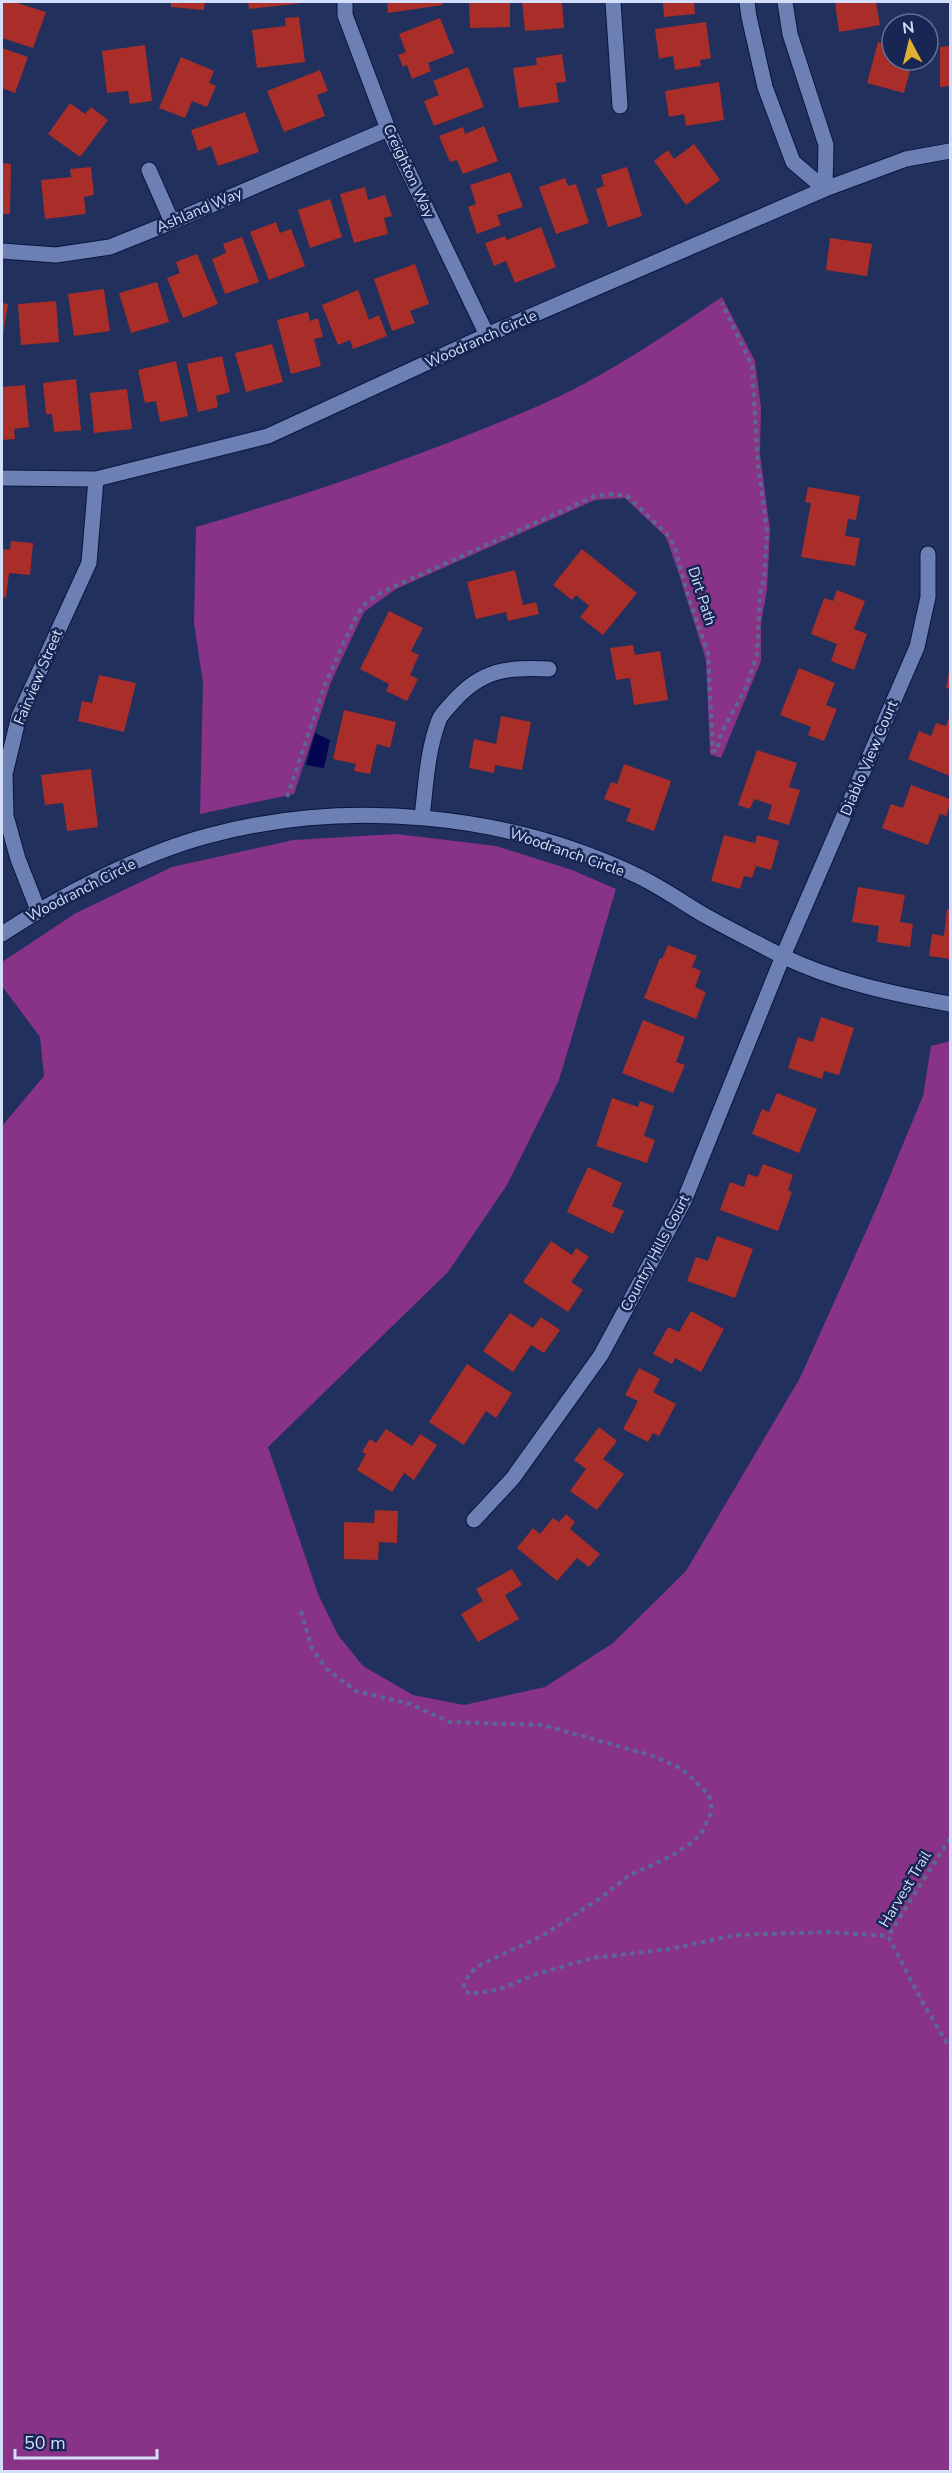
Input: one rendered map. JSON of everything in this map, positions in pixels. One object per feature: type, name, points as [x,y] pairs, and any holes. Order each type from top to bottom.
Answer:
[{"type":"street","name":"Creighton Way","points":[[345,2],[345,15],[388,129],[487,335]]},
{"type":"street","points":[[613,2],[620,106]]},
{"type":"street","points":[[747,2],[765,87],[793,162],[825,189]]},
{"type":"street","points":[[785,2],[790,34],[826,146],[825,189]]},
{"type":"street","name":"Ashland Way","points":[[2,251],[56,255],[110,247],[388,129]]},
{"type":"street","name":"Woodranch Circle","points":[[2,478],[96,479],[268,436],[487,335],[825,189],[906,159],[951,151]]},
{"type":"street","points":[[149,170],[172,222]]},
{"type":"street","name":"Fairview Street","points":[[39,910],[18,859],[6,816],[5,774],[19,716],[89,563],[96,479]]},
{"type":"street","name":"Diablo View Court","points":[[783,956],[917,647],[928,597],[928,554]]},
{"type":"street","points":[[422,817],[430,747],[440,717],[459,695],[483,677],[514,668],[549,669]]},
{"type":"street","name":"Woodranch Circle","points":[[2,934],[39,910],[144,858],[206,836],[266,823],[350,814],[422,817],[497,828],[568,848],[638,876],[783,956],[837,978],[920,999],[951,1004]]},
{"type":"street","name":"Country Hills Court","points":[[474,1520],[513,1478],[601,1355],[684,1202],[783,956]]},
{"type":"path","name":"Dirt Path","points":[[287,797],[326,682],[358,613],[366,603],[382,592],[595,496],[613,494],[627,496],[639,505],[666,533],[674,545],[688,596],[708,653],[713,751],[717,751],[721,734],[747,685],[757,654],[760,594],[764,579],[768,532],[758,465],[752,366],[722,303]]},
{"type":"path","points":[[301,1611],[311,1646],[318,1657],[327,1668],[356,1691],[410,1704],[450,1722],[543,1725],[650,1755],[688,1774],[711,1800],[711,1814],[702,1832],[693,1842],[671,1856],[628,1876],[544,1935],[482,1964],[471,1972],[464,1983],[464,1990],[470,1994],[497,1990],[537,1974],[592,1958],[670,1949],[735,1935],[829,1932],[888,1936]]},
{"type":"path","name":"Harvest Trail","points":[[951,1839],[888,1936],[924,2005],[951,2048]]},
{"type":"shaded area","points":[[722,297],[755,361],[761,407],[760,454],[770,530],[767,589],[761,624],[761,661],[721,758],[710,754],[706,660],[666,537],[625,498],[595,500],[396,589],[364,612],[331,682],[294,794],[200,814],[203,683],[194,623],[196,527],[369,472],[538,406],[586,383]]},
{"type":"shaded area","points":[[315,733],[330,740],[324,768],[306,765]]},
{"type":"shaded area","points":[[397,834],[496,846],[572,870],[616,889],[559,1080],[507,1185],[448,1272],[268,1447],[318,1594],[338,1635],[363,1666],[413,1695],[464,1705],[545,1687],[613,1643],[686,1571],[800,1378],[877,1207],[923,1096],[931,1046],[950,1041],[950,2471],[2,2471],[2,1126],[44,1076],[40,1037],[2,986],[2,962],[76,913],[172,867],[293,840]]},
{"type":"building","points":[[2,2],[14,2],[46,12],[33,48],[2,38]]},
{"type":"building","points":[[171,2],[205,2],[204,10],[171,7]]},
{"type":"building","points":[[248,2],[303,2],[303,3],[249,9]]},
{"type":"building","points":[[387,2],[442,2],[443,5],[388,13]]},
{"type":"building","points":[[469,2],[510,2],[510,27],[470,28]]},
{"type":"building","points":[[522,2],[562,2],[564,28],[525,31]]},
{"type":"building","points":[[663,2],[694,2],[695,14],[664,17]]},
{"type":"building","points":[[835,2],[876,2],[880,25],[839,32]]},
{"type":"building","points":[[299,17],[305,62],[257,68],[252,30],[286,26],[285,18]]},
{"type":"building","points":[[440,18],[454,53],[428,63],[431,71],[412,79],[407,65],[403,67],[398,55],[406,52],[399,34]]},
{"type":"building","points":[[706,22],[711,58],[700,60],[701,66],[675,70],[673,56],[659,59],[655,29]]},
{"type":"building","points":[[878,42],[880,42],[880,72],[910,72],[904,93],[867,83]]},
{"type":"building","points":[[145,45],[152,101],[130,104],[128,91],[107,93],[102,51]]},
{"type":"building","points":[[950,46],[950,86],[940,87],[940,47]]},
{"type":"building","points":[[2,48],[28,57],[15,93],[2,88]]},
{"type":"building","points":[[562,54],[566,82],[556,83],[559,102],[519,108],[513,68],[537,65],[536,58]]},
{"type":"building","points":[[181,57],[214,71],[209,83],[216,86],[207,107],[192,101],[185,118],[159,108]]},
{"type":"building","points":[[468,67],[484,107],[434,126],[424,101],[439,95],[433,81]]},
{"type":"building","points":[[320,70],[328,91],[317,95],[325,116],[284,132],[267,91]]},
{"type":"building","points":[[719,82],[724,120],[686,126],[684,114],[669,117],[665,91]]},
{"type":"building","points":[[70,103],[85,114],[91,107],[108,120],[80,157],[48,134]]},
{"type":"building","points":[[245,112],[259,152],[218,166],[211,146],[198,151],[191,130]]},
{"type":"building","points":[[484,126],[498,161],[463,174],[457,160],[450,162],[439,136],[463,127],[465,134]]},
{"type":"building","points":[[694,144],[720,180],[686,205],[654,161],[668,150],[674,159]]},
{"type":"building","points":[[2,163],[11,164],[10,214],[2,214]]},
{"type":"building","points":[[91,167],[94,195],[84,197],[86,214],[45,219],[41,180],[71,177],[70,169]]},
{"type":"building","points":[[627,167],[642,216],[608,227],[596,189],[604,186],[601,175]]},
{"type":"building","points":[[510,172],[523,207],[497,215],[501,225],[477,234],[468,207],[476,204],[470,185]]},
{"type":"building","points":[[565,178],[568,186],[576,184],[589,223],[556,234],[539,187]]},
{"type":"building","points":[[365,187],[368,200],[385,195],[392,216],[384,218],[388,234],[354,243],[340,194]]},
{"type":"building","points":[[330,199],[342,237],[310,248],[298,210]]},
{"type":"building","points":[[276,222],[280,233],[291,229],[305,266],[269,280],[250,232]]},
{"type":"building","points":[[541,227],[556,267],[515,283],[506,261],[494,266],[485,243],[505,236],[507,240]]},
{"type":"building","points":[[242,237],[259,282],[225,294],[212,259],[226,253],[223,244]]},
{"type":"building","points":[[830,238],[872,244],[867,276],[826,270]]},
{"type":"building","points":[[197,254],[218,304],[183,318],[167,278],[180,273],[176,262]]},
{"type":"building","points":[[415,264],[429,304],[410,311],[415,323],[392,331],[374,279]]},
{"type":"building","points":[[157,282],[169,322],[131,333],[119,293]]},
{"type":"building","points":[[104,289],[110,331],[74,336],[68,294]]},
{"type":"building","points":[[358,290],[369,320],[379,315],[387,336],[353,349],[350,340],[338,345],[322,305]]},
{"type":"building","points":[[56,301],[59,342],[21,345],[18,304]]},
{"type":"building","points":[[2,303],[8,304],[3,335],[2,335]]},
{"type":"building","points":[[308,312],[310,321],[318,318],[323,337],[314,339],[321,366],[291,374],[277,320]]},
{"type":"building","points":[[272,344],[283,382],[246,392],[235,353]]},
{"type":"building","points":[[222,356],[230,392],[216,396],[218,407],[198,412],[187,364]]},
{"type":"building","points":[[176,361],[188,416],[160,422],[156,401],[145,403],[138,370]]},
{"type":"building","points":[[76,379],[81,430],[54,432],[52,414],[46,414],[43,383]]},
{"type":"building","points":[[25,385],[29,427],[14,429],[15,439],[2,440],[2,387]]},
{"type":"building","points":[[127,389],[132,429],[94,433],[90,393]]},
{"type":"building","points":[[808,487],[860,496],[856,520],[848,519],[845,536],[860,538],[855,566],[801,557],[811,503],[805,502]]},
{"type":"building","points":[[11,541],[33,543],[30,575],[9,573],[6,598],[2,597],[2,549],[10,550]]},
{"type":"building","points":[[582,549],[637,593],[603,635],[580,617],[589,606],[576,595],[572,600],[553,585]]},
{"type":"building","points":[[515,570],[523,605],[536,602],[539,614],[508,621],[506,612],[476,619],[467,582]]},
{"type":"building","points":[[837,590],[865,601],[854,629],[867,634],[854,670],[831,661],[837,644],[811,634],[824,598],[833,601]]},
{"type":"building","points":[[389,611],[423,628],[411,651],[419,655],[410,675],[418,679],[407,701],[386,691],[389,684],[360,669]]},
{"type":"building","points":[[633,645],[635,655],[660,651],[668,700],[634,705],[630,678],[616,680],[610,648]]},
{"type":"building","points":[[799,668],[835,683],[826,705],[837,709],[824,741],[808,735],[811,727],[780,715]]},
{"type":"building","points":[[950,672],[950,689],[946,688]]},
{"type":"building","points":[[99,675],[136,683],[124,732],[78,721],[82,701],[92,703]]},
{"type":"building","points":[[344,710],[396,722],[390,748],[377,744],[370,774],[354,771],[356,764],[333,759]]},
{"type":"building","points":[[950,715],[950,776],[908,759],[919,731],[931,736],[936,723],[946,726]]},
{"type":"building","points":[[501,716],[531,722],[522,770],[495,765],[494,773],[469,768],[474,739],[496,744]]},
{"type":"building","points":[[757,750],[797,763],[789,787],[800,790],[789,825],[768,819],[772,805],[754,799],[750,809],[738,805]]},
{"type":"building","points":[[624,764],[671,781],[654,831],[626,821],[631,809],[604,799],[611,782],[617,784]]},
{"type":"building","points":[[91,769],[98,827],[67,831],[63,803],[45,805],[41,775]]},
{"type":"building","points":[[911,785],[950,799],[947,816],[940,814],[928,845],[882,828],[891,804],[903,808]]},
{"type":"building","points":[[724,835],[755,843],[757,835],[779,841],[771,870],[756,866],[752,878],[744,876],[740,889],[711,881]]},
{"type":"building","points":[[858,887],[905,895],[900,922],[913,924],[910,947],[877,942],[879,926],[852,922]]},
{"type":"building","points":[[947,909],[950,910],[950,959],[929,956],[932,934],[944,936]]},
{"type":"building","points":[[668,945],[697,956],[692,967],[701,971],[695,987],[706,992],[696,1019],[644,998],[660,958],[662,959]]},
{"type":"building","points":[[821,1017],[854,1028],[839,1075],[824,1071],[822,1079],[788,1068],[798,1037],[813,1042]]},
{"type":"building","points":[[643,1020],[685,1037],[676,1062],[685,1065],[673,1093],[622,1073]]},
{"type":"building","points":[[777,1093],[817,1109],[799,1153],[752,1134],[762,1109],[769,1112]]},
{"type":"building","points":[[612,1098],[638,1107],[640,1101],[654,1106],[644,1136],[655,1140],[647,1163],[596,1146]]},
{"type":"building","points":[[763,1164],[793,1175],[788,1190],[792,1192],[778,1231],[720,1210],[730,1182],[744,1187],[748,1174],[758,1177]]},
{"type":"building","points":[[588,1167],[622,1183],[612,1206],[624,1211],[613,1234],[567,1212]]},
{"type":"building","points":[[717,1236],[753,1249],[735,1298],[687,1281],[696,1257],[708,1261]]},
{"type":"building","points":[[551,1241],[572,1255],[576,1248],[589,1257],[571,1282],[583,1290],[568,1312],[523,1282]]},
{"type":"building","points":[[691,1311],[724,1329],[701,1372],[675,1358],[672,1364],[653,1354],[668,1327],[679,1332]]},
{"type":"building","points":[[510,1313],[533,1328],[541,1317],[560,1330],[544,1353],[531,1345],[513,1372],[483,1351]]},
{"type":"building","points":[[467,1364],[512,1393],[496,1418],[486,1411],[464,1445],[429,1422]]},
{"type":"building","points":[[639,1368],[660,1379],[653,1392],[676,1404],[659,1436],[653,1433],[648,1442],[623,1429],[638,1401],[625,1395]]},
{"type":"building","points":[[599,1427],[617,1441],[603,1459],[624,1474],[597,1510],[570,1491],[586,1469],[574,1460]]},
{"type":"building","points":[[386,1429],[412,1446],[420,1434],[437,1445],[414,1480],[404,1473],[392,1492],[357,1470],[366,1454],[362,1452],[370,1439],[376,1443]]},
{"type":"building","points":[[375,1510],[398,1511],[397,1543],[379,1542],[378,1560],[344,1559],[344,1522],[374,1523]]},
{"type":"building","points":[[566,1514],[575,1522],[570,1529],[600,1554],[589,1567],[577,1558],[557,1581],[517,1548],[533,1528],[540,1534],[553,1518],[559,1522]]},
{"type":"building","points":[[512,1569],[522,1585],[505,1595],[519,1619],[478,1642],[461,1614],[483,1601],[476,1589]]}]
